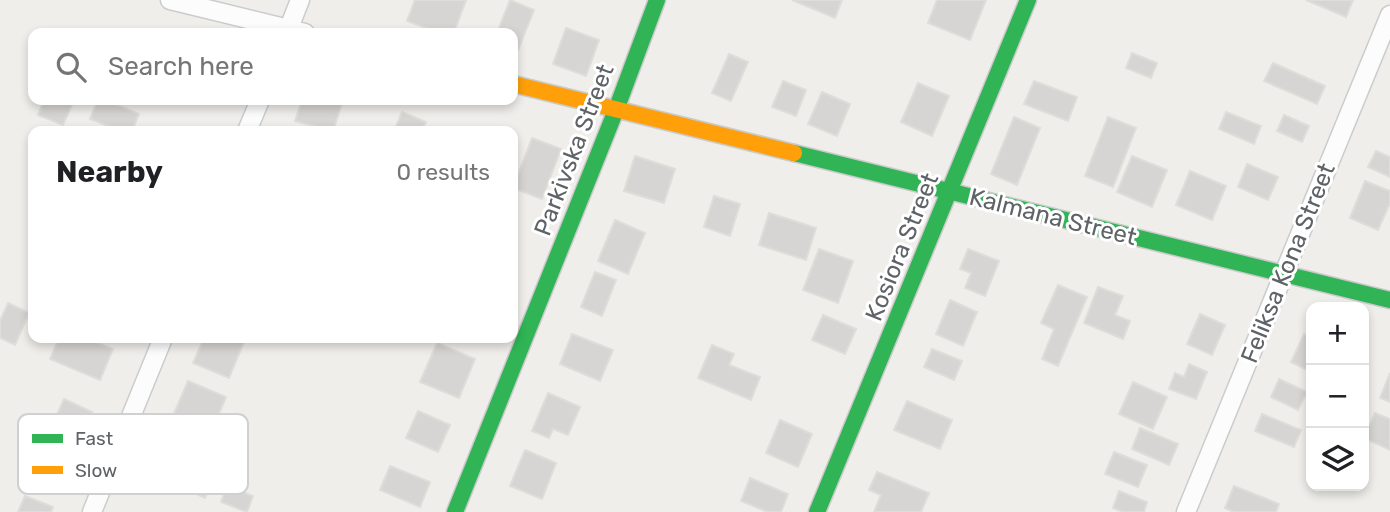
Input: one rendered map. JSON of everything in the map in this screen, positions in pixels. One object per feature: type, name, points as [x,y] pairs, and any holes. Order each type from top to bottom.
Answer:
[{"type":"street","points":[[170,0],[278,28]]},
{"type":"street","points":[[295,28],[300,0]]},
{"type":"street","name":"Parkivska Street","points":[[455,512],[616,110],[657,0]]},
{"type":"street","name":"Kosiora Street","points":[[817,512],[1028,0]]},
{"type":"street","name":"Feliksa Kona Street","points":[[1186,512],[1390,15]]},
{"type":"street","name":"Kalmana Street","points":[[518,85],[1390,300]]},
{"type":"street","points":[[249,126],[258,105]]},
{"type":"street","points":[[132,414],[161,343]]},
{"type":"street","points":[[92,512],[99,494]]},
{"type":"building","points":[[415,0],[466,0],[456,28],[426,28],[407,21]]},
{"type":"building","points":[[510,0],[534,10],[518,50],[518,28],[499,28]]},
{"type":"building","points":[[792,0],[842,0],[835,18]]},
{"type":"building","points":[[937,0],[986,0],[970,40],[928,23]]},
{"type":"building","points":[[1306,0],[1353,0],[1346,17]]},
{"type":"building","points":[[566,28],[599,40],[586,76],[553,64]]},
{"type":"building","points":[[1132,53],[1157,63],[1151,78],[1126,68]]},
{"type":"building","points":[[729,54],[748,62],[731,101],[712,93]]},
{"type":"building","points":[[1273,63],[1325,86],[1317,104],[1264,81]]},
{"type":"building","points":[[783,81],[806,90],[796,116],[772,107]]},
{"type":"building","points":[[1034,81],[1077,97],[1068,121],[1024,104]]},
{"type":"building","points":[[918,83],[949,96],[932,136],[901,122]]},
{"type":"building","points":[[822,92],[850,104],[837,136],[808,124]]},
{"type":"building","points":[[42,105],[72,105],[63,125],[38,115]]},
{"type":"building","points":[[96,105],[117,105],[139,114],[134,126],[108,126],[90,119]]},
{"type":"building","points":[[300,105],[341,105],[335,126],[314,126],[295,121]]},
{"type":"building","points":[[402,112],[426,122],[424,126],[396,126]]},
{"type":"building","points":[[1226,112],[1261,126],[1254,144],[1219,129]]},
{"type":"building","points":[[1284,115],[1309,126],[1302,142],[1277,131]]},
{"type":"building","points":[[1014,117],[1040,128],[1017,185],[991,174]]},
{"type":"building","points":[[1108,117],[1136,128],[1113,187],[1085,176]]},
{"type":"building","points":[[532,138],[561,149],[542,199],[518,190],[518,175]]},
{"type":"building","points":[[1376,151],[1390,157],[1390,177],[1368,167]]},
{"type":"building","points":[[635,156],[675,169],[664,203],[624,191]]},
{"type":"building","points":[[1132,156],[1167,170],[1152,207],[1117,192]]},
{"type":"building","points":[[1247,164],[1278,177],[1268,200],[1238,187]]},
{"type":"building","points":[[1190,171],[1226,186],[1212,220],[1176,205]]},
{"type":"building","points":[[1365,181],[1390,191],[1390,203],[1378,230],[1350,218]]},
{"type":"building","points":[[714,196],[740,204],[730,236],[704,227]]},
{"type":"building","points":[[769,213],[816,228],[806,260],[759,245]]},
{"type":"building","points":[[615,220],[645,233],[628,274],[598,261]]},
{"type":"building","points":[[819,249],[853,261],[838,303],[803,290]]},
{"type":"building","points":[[968,249],[999,261],[985,296],[965,288],[971,273],[960,269]]},
{"type":"building","points":[[595,272],[616,280],[602,316],[581,307]]},
{"type":"building","points":[[1058,285],[1087,297],[1058,366],[1042,359],[1054,329],[1041,323]]},
{"type":"building","points":[[1098,287],[1123,296],[1115,315],[1130,321],[1123,339],[1084,323]]},
{"type":"building","points":[[950,300],[977,312],[963,346],[936,334]]},
{"type":"building","points":[[8,303],[28,313],[15,345],[0,338],[0,321]]},
{"type":"building","points":[[1200,314],[1225,325],[1212,355],[1187,344]]},
{"type":"building","points":[[823,315],[856,329],[845,354],[812,340]]},
{"type":"building","points":[[572,334],[613,350],[600,381],[560,364]]},
{"type":"building","points":[[1304,334],[1306,335],[1306,370],[1291,362]]},
{"type":"building","points":[[57,343],[98,343],[113,349],[100,380],[50,359]]},
{"type":"building","points":[[202,343],[244,343],[229,378],[193,363]]},
{"type":"building","points":[[437,343],[475,359],[459,398],[420,382]]},
{"type":"building","points":[[712,345],[734,354],[729,365],[760,377],[751,400],[698,378]]},
{"type":"building","points":[[932,349],[962,361],[954,380],[924,367]]},
{"type":"building","points":[[1189,364],[1207,372],[1196,399],[1169,389],[1175,373],[1184,377]]},
{"type":"building","points":[[1390,373],[1390,402],[1380,398]]},
{"type":"building","points":[[1279,379],[1306,392],[1298,410],[1271,397]]},
{"type":"building","points":[[188,381],[226,397],[219,414],[174,414]]},
{"type":"building","points":[[1133,382],[1167,397],[1153,429],[1119,414]]},
{"type":"building","points":[[548,393],[580,407],[568,435],[553,429],[549,438],[532,431]]},
{"type":"building","points":[[64,399],[92,412],[91,414],[57,414]]},
{"type":"building","points":[[907,401],[952,420],[940,449],[894,430]]},
{"type":"building","points":[[418,411],[450,425],[438,452],[406,438]]},
{"type":"building","points":[[1375,413],[1390,419],[1390,450],[1369,440],[1369,427]]},
{"type":"building","points":[[1262,414],[1301,430],[1294,447],[1255,431]]},
{"type":"building","points":[[780,420],[812,434],[798,467],[766,453]]},
{"type":"building","points":[[1140,428],[1178,444],[1169,465],[1132,449]]},
{"type":"building","points":[[525,450],[556,463],[542,499],[510,486]]},
{"type":"building","points":[[1114,452],[1147,465],[1138,487],[1105,474]]},
{"type":"building","points":[[390,466],[430,482],[420,507],[380,490]]},
{"type":"building","points":[[877,472],[929,493],[921,512],[874,512],[881,495],[869,490]]},
{"type":"building","points":[[750,478],[788,494],[781,512],[768,512],[741,501]]},
{"type":"building","points":[[1234,486],[1279,504],[1276,512],[1234,512],[1225,508]]},
{"type":"building","points":[[1119,491],[1147,502],[1144,512],[1123,512],[1113,508]]},
{"type":"building","points":[[224,494],[253,496],[247,512],[221,502]]},
{"type":"building","points":[[25,496],[53,507],[51,512],[18,512]]},
{"type":"traffic: fast","points":[[455,512],[616,110],[657,0]]},
{"type":"traffic: fast","points":[[817,512],[1028,0]]},
{"type":"traffic: fast","points":[[794,153],[1390,300]]},
{"type":"traffic: slow","points":[[518,85],[794,153]]}]
